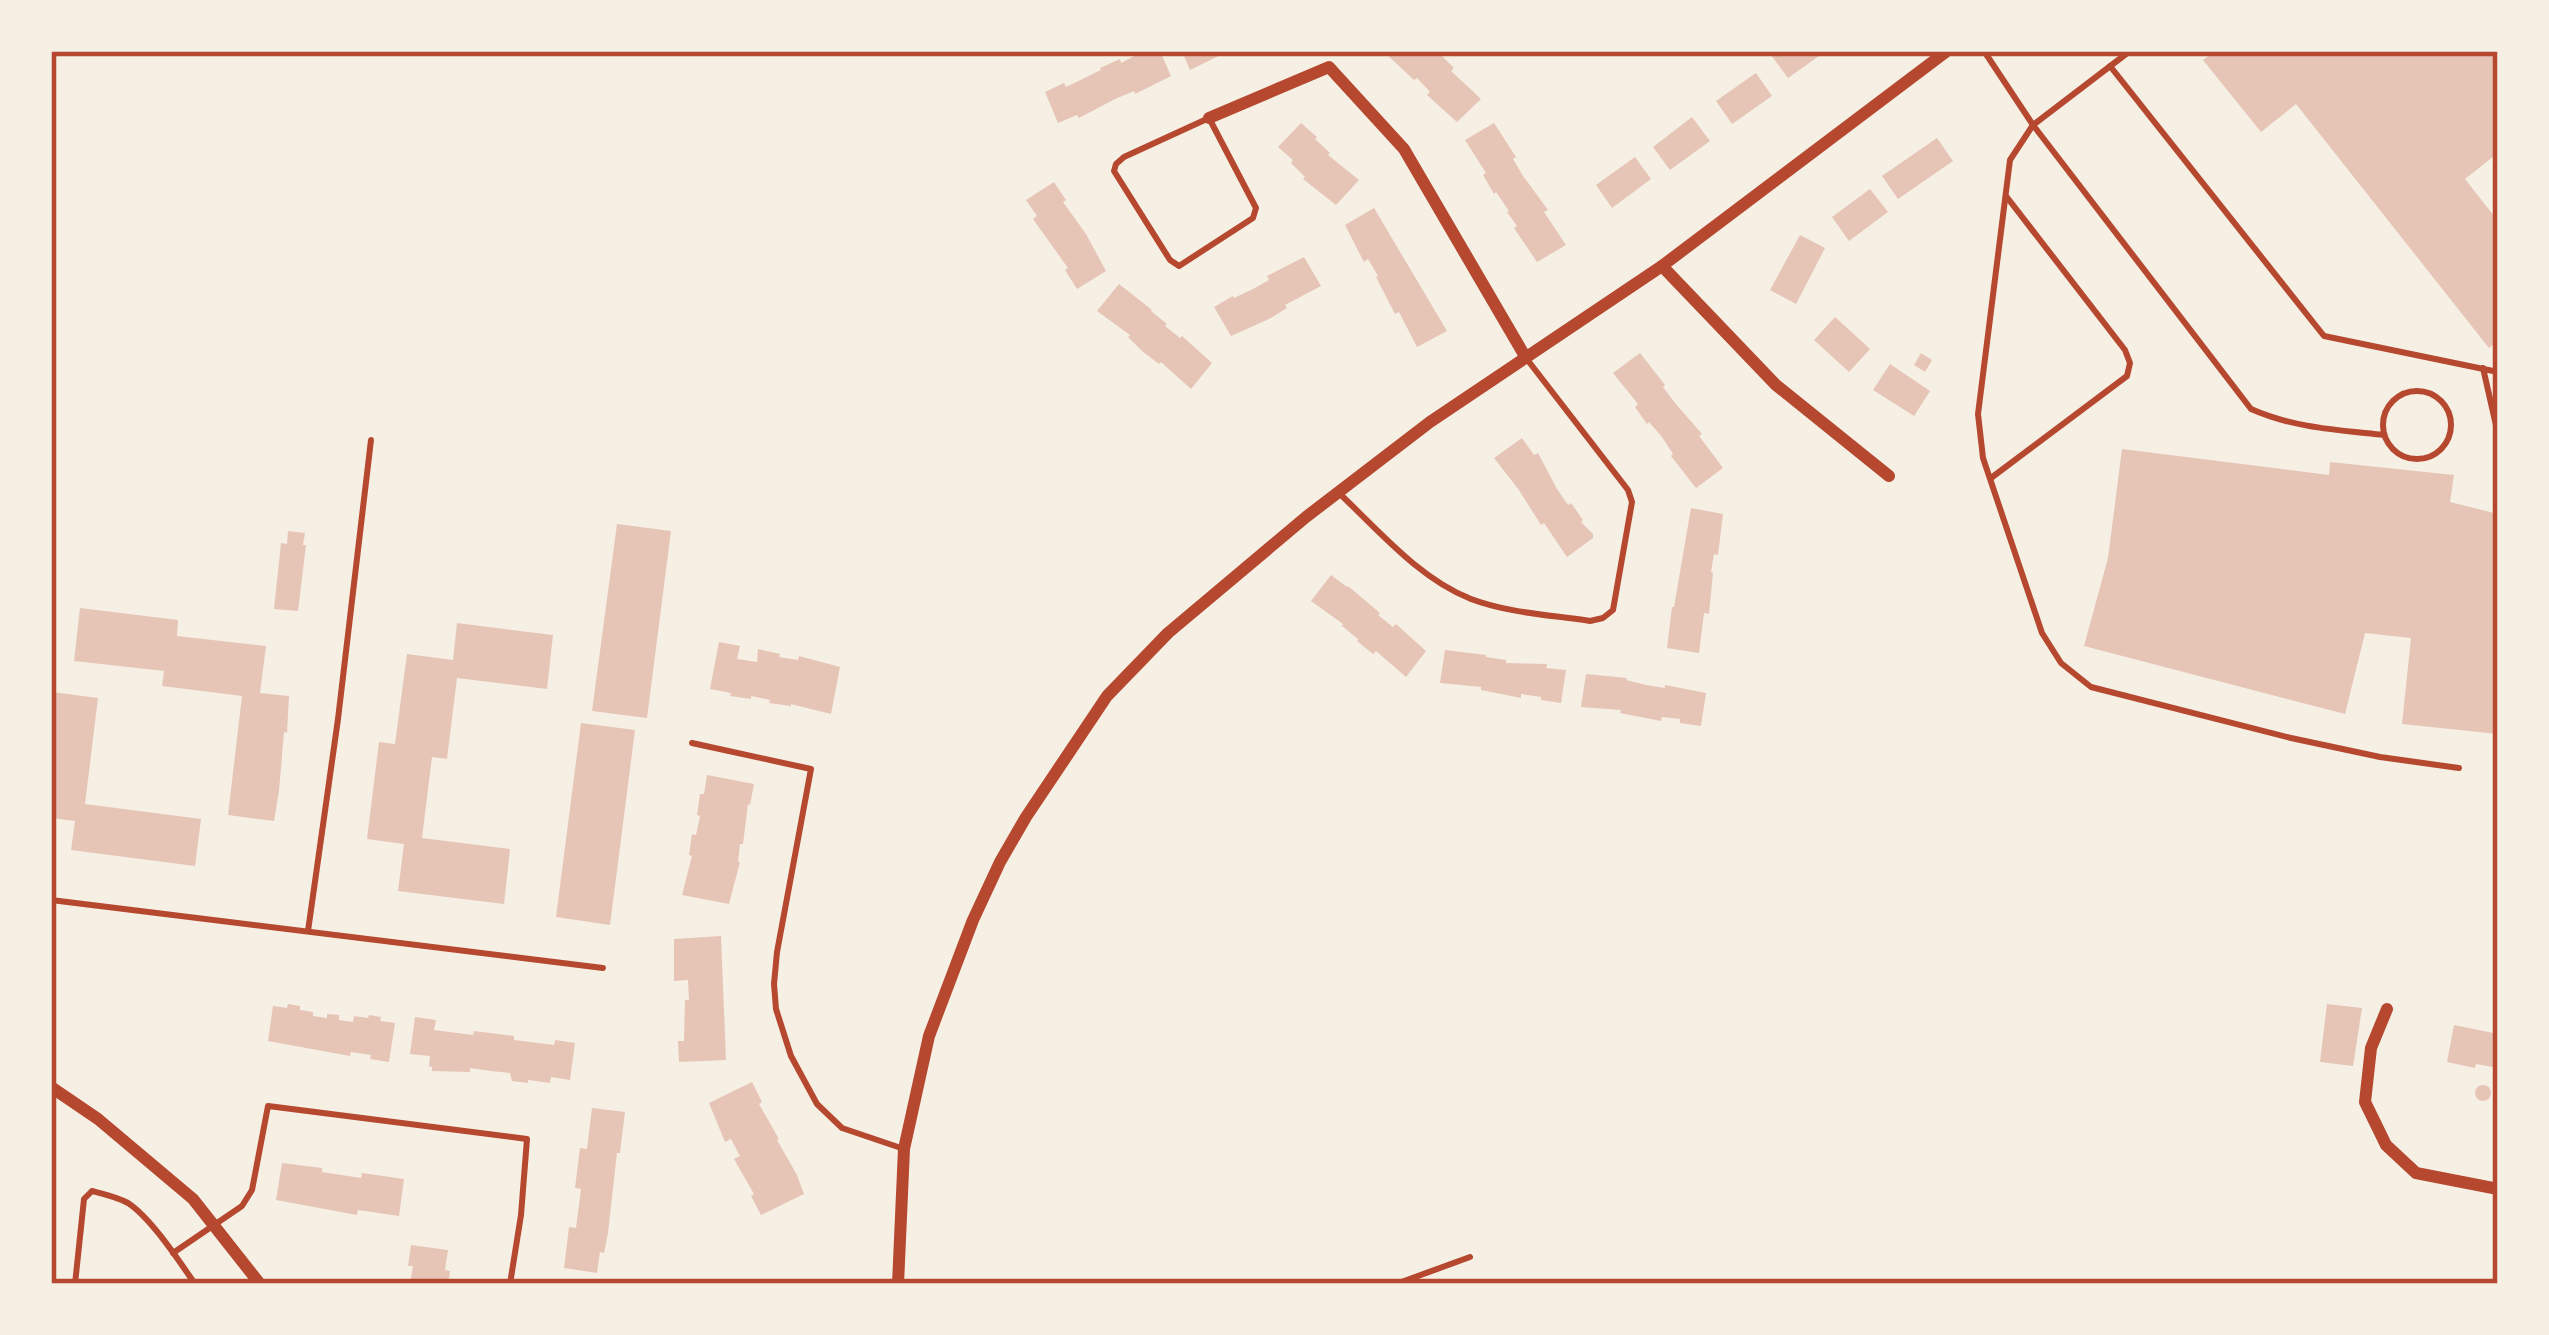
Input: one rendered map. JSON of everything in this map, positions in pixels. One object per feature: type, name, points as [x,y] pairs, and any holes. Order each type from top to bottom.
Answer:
[{"type":"street","points":[[1322,51],[1329,67],[1404,148],[1526,358]]},
{"type":"street","points":[[898,1284],[904,1149],[929,1036],[1000,862],[1107,695],[1168,632],[1338,492],[1430,422],[1662,266],[1946,51]]},
{"type":"street","points":[[1209,118],[1329,67]]},
{"type":"street","points":[[1662,266],[1776,386],[1889,476]]},
{"type":"street","points":[[2387,1009],[2371,1048],[2365,1102],[2386,1145],[2416,1173],[2498,1190]]},
{"type":"street","points":[[51,1087],[98,1119],[193,1199],[260,1284]]},
{"type":"lane","points":[[1984,51],[2032,124],[2251,409],[2300,426],[2384,435]]},
{"type":"lane","points":[[2130,51],[2032,124],[2010,160],[1978,414],[1983,458],[2042,633],[2061,662],[2091,687],[2291,739],[2459,768]]},
{"type":"lane","points":[[2110,66],[2324,336],[2498,372]]},
{"type":"lane","points":[[1209,118],[1256,208],[1253,218],[1179,266],[1170,260],[1115,177],[1115,164],[1209,118]]},
{"type":"lane","points":[[1990,478],[2127,376],[2130,363],[2125,350],[2005,194]]},
{"type":"lane","points":[[1338,492],[1412,562],[1468,598],[1520,610],[1603,618],[1612,610],[1632,502],[1618,474],[1526,358]]},
{"type":"lane","points":[[2483,368],[2498,434]]},
{"type":"lane","points":[[2419,391],[2440,400],[2451,421],[2446,443],[2428,457],[2407,458],[2384,435],[2390,404],[2407,392],[2419,391]]},
{"type":"lane","points":[[308,931],[371,440]]},
{"type":"lane","points":[[692,742],[811,769],[777,952],[776,1009],[791,1056],[817,1104],[842,1128],[904,1149]]},
{"type":"lane","points":[[51,900],[603,968]]},
{"type":"lane","points":[[173,1253],[242,1206],[252,1190],[268,1106],[527,1139],[510,1284]]},
{"type":"lane","points":[[75,1284],[84,1199],[92,1190],[134,1207],[195,1284]]},
{"type":"lane","points":[[1396,1284],[1470,1257]]},
{"type":"building","points":[[1144,51],[1160,51],[1171,76],[1058,123],[1045,92]]},
{"type":"building","points":[[1182,51],[1229,51],[1190,70]]},
{"type":"building","points":[[1383,51],[1440,54],[1481,99],[1457,122],[1427,95],[1430,92],[1417,78]]},
{"type":"building","points":[[1826,51],[1788,78],[1771,55]]},
{"type":"building","points":[[2215,51],[2498,51],[2498,153],[2465,179],[2498,221],[2498,341],[2489,348],[2296,104],[2261,132],[2203,60]]},
{"type":"building","points":[[1756,73],[1772,96],[1732,124],[1716,101]]},
{"type":"building","points":[[1692,117],[1710,141],[1670,170],[1653,147]]},
{"type":"building","points":[[1301,123],[1328,155],[1359,180],[1336,205],[1303,179],[1293,160],[1278,147]]},
{"type":"building","points":[[1494,123],[1566,245],[1537,262],[1465,140]]},
{"type":"building","points":[[1937,138],[1953,161],[1898,199],[1882,176]]},
{"type":"building","points":[[1635,157],[1651,179],[1612,208],[1596,185]]},
{"type":"building","points":[[1054,182],[1106,271],[1077,289],[1026,200]]},
{"type":"building","points":[[1870,189],[1888,212],[1849,241],[1832,217]]},
{"type":"building","points":[[1374,208],[1447,331],[1417,347],[1345,225]]},
{"type":"building","points":[[1800,235],[1825,248],[1796,304],[1770,290]]},
{"type":"building","points":[[1304,257],[1321,286],[1231,336],[1214,307]]},
{"type":"building","points":[[1119,284],[1212,363],[1191,389],[1097,311]]},
{"type":"building","points":[[1835,317],[1870,349],[1849,372],[1814,340]]},
{"type":"building","points":[[1640,353],[1723,468],[1696,488],[1613,373]]},
{"type":"building","points":[[1921,353],[1932,360],[1925,372],[1914,365]]},
{"type":"building","points":[[1890,364],[1930,391],[1914,416],[1873,390]]},
{"type":"building","points":[[1522,438],[1534,455],[1538,453],[1557,489],[1593,534],[1567,557],[1494,458]]},
{"type":"building","points":[[2122,449],[2329,475],[2330,462],[2454,475],[2450,502],[2498,514],[2498,734],[2402,724],[2411,638],[2365,633],[2345,714],[2084,646],[2108,558]]},
{"type":"building","points":[[1691,508],[1723,514],[1699,653],[1667,648]]},
{"type":"building","points":[[617,524],[671,531],[647,718],[592,711]]},
{"type":"building","points":[[288,531],[305,533],[298,611],[274,609],[281,543],[287,544]]},
{"type":"building","points":[[1331,575],[1426,651],[1406,677],[1311,601]]},
{"type":"building","points":[[80,608],[178,620],[177,636],[266,646],[260,693],[289,696],[274,821],[228,815],[242,696],[162,686],[164,671],[74,661]]},
{"type":"building","points":[[457,623],[553,635],[547,689],[457,678],[447,759],[432,757],[422,838],[510,849],[504,904],[398,891],[404,844],[367,839],[379,742],[395,744],[407,654],[453,660]]},
{"type":"building","points":[[719,642],[740,646],[737,659],[757,662],[758,649],[840,667],[831,714],[710,689]]},
{"type":"building","points":[[1445,650],[1566,670],[1561,703],[1440,683]]},
{"type":"building","points":[[1586,674],[1706,693],[1701,726],[1680,723],[1680,719],[1662,717],[1661,721],[1621,710],[1581,707]]},
{"type":"building","points":[[52,692],[98,698],[85,804],[201,819],[195,866],[71,850],[75,821],[51,818]]},
{"type":"building","points":[[581,723],[635,730],[610,925],[556,917]]},
{"type":"building","points":[[707,775],[754,784],[729,904],[682,895]]},
{"type":"building","points":[[721,936],[726,1060],[679,1062],[678,1041],[684,1041],[685,1000],[689,1000],[688,980],[674,981],[674,939]]},
{"type":"building","points":[[288,1004],[313,1012],[313,1016],[339,1015],[339,1020],[353,1022],[354,1016],[369,1015],[395,1023],[389,1062],[370,1059],[371,1055],[351,1052],[350,1056],[268,1041],[273,1006],[287,1008]]},
{"type":"building","points":[[2327,1004],[2362,1008],[2353,1066],[2320,1062]]},
{"type":"building","points":[[415,1017],[436,1020],[434,1030],[514,1036],[514,1040],[554,1045],[555,1040],[575,1043],[570,1080],[551,1077],[550,1083],[528,1083],[512,1081],[510,1073],[470,1068],[470,1072],[432,1071],[430,1056],[410,1054]]},
{"type":"building","points":[[2454,1025],[2498,1034],[2498,1068],[2447,1062]]},
{"type":"building","points":[[752,1082],[804,1194],[761,1215],[734,1159],[740,1156],[731,1139],[725,1142],[709,1103]]},
{"type":"building","points":[[2483,1085],[2491,1093],[2483,1101],[2475,1093]]},
{"type":"building","points":[[592,1108],[625,1112],[608,1233],[597,1273],[564,1268],[569,1227],[576,1228],[580,1148],[587,1149]]},
{"type":"building","points":[[282,1163],[361,1178],[362,1173],[404,1179],[399,1216],[358,1210],[357,1215],[276,1200]]},
{"type":"building","points":[[411,1245],[448,1250],[448,1284],[410,1284]]}]
